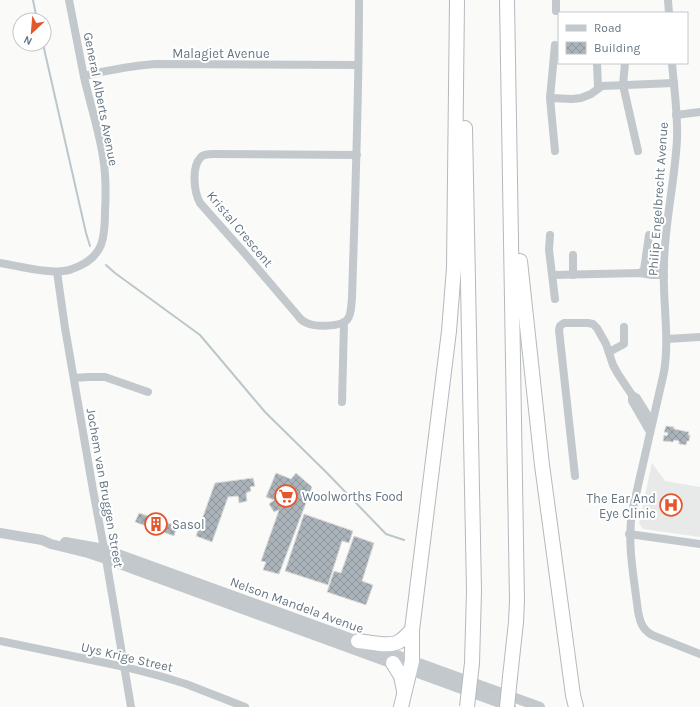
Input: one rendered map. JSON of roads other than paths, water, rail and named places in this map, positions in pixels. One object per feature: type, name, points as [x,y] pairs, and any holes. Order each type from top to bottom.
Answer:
[{"type":"highway","points":[[402,700],[410,665],[412,630],[449,331],[454,268],[457,0]]},
{"type":"highway","points":[[463,0],[474,591],[472,663],[467,707]]},
{"type":"highway","points":[[507,0],[517,602],[507,707]]},
{"type":"highway","points":[[510,201],[518,240],[542,465],[573,703]]},
{"type":"highway","points":[[358,641],[392,645],[401,641],[412,630]]},
{"type":"highway","points":[[393,663],[401,676],[402,700]]},
{"type":"street","name":"General Alberts Avenue","points":[[0,263],[57,272],[72,270],[88,261],[96,253],[101,244],[104,229],[105,206],[104,163],[84,76],[69,0]]},
{"type":"street","points":[[342,402],[344,322],[350,315],[352,298],[357,155],[359,0]]},
{"type":"street","points":[[556,0],[556,11]]},
{"type":"street","points":[[668,0],[669,12]]},
{"type":"street","points":[[555,45],[550,98],[555,152]]},
{"type":"street","name":"Malagiet Avenue","points":[[84,76],[115,69],[156,64],[358,66]]},
{"type":"street","points":[[598,64],[598,88]]},
{"type":"street","points":[[625,64],[623,85],[638,151]]},
{"type":"street","name":"Philip Engelbrecht Avenue","points":[[672,64],[677,140],[665,242],[664,271],[667,339],[666,356],[664,372],[632,512],[629,534],[639,619],[642,626],[652,635],[700,654]]},
{"type":"street","points":[[550,98],[578,99],[590,94],[602,86],[674,83]]},
{"type":"street","points":[[676,115],[700,112]]},
{"type":"street","name":"Kristal Crescent","points":[[344,322],[339,324],[313,325],[305,323],[299,317],[200,203],[196,193],[195,172],[197,163],[201,158],[205,155],[213,154],[357,155]]},
{"type":"street","points":[[550,235],[549,250],[555,298]]},
{"type":"street","points":[[642,271],[649,235]]},
{"type":"street","points":[[573,255],[573,275]]},
{"type":"street","points":[[553,275],[642,271],[652,268],[664,271]]},
{"type":"street","name":"Jochem van Bruggen Street","points":[[57,272],[74,378],[132,707]]},
{"type":"street","points":[[575,476],[559,330],[560,326],[564,324],[588,323],[593,324],[600,332],[615,369],[632,396],[632,402],[650,432]]},
{"type":"street","points":[[609,352],[624,344],[624,327]]},
{"type":"street","points":[[667,339],[700,337]]},
{"type":"street","points":[[74,378],[105,378],[148,392]]},
{"type":"street","points":[[632,396],[637,398],[652,422]]},
{"type":"street","name":"Nelson Mandela Avenue","points":[[0,533],[42,540],[67,542],[104,549],[358,641],[410,665],[511,707]]},
{"type":"street","points":[[629,534],[700,544]]},
{"type":"street","name":"Nelson Mandela Avenue","points":[[42,540],[51,544],[106,559],[393,663],[410,665],[540,707]]},
{"type":"street","name":"Uys Krige Street","points":[[0,641],[124,667],[172,680],[245,707]]},
{"type":"waterway","points":[[33,0],[35,12]]},
{"type":"waterway","points":[[45,52],[90,246]]},
{"type":"waterway","points":[[106,265],[200,335],[265,412],[386,534],[404,540]]},
{"type":"place","name":"Woolworths Food","points":[[286,496]]},
{"type":"place","name":"The Ear And Eye Clinic","points":[[671,505]]},
{"type":"place","name":"Sasol","points":[[156,524]]}]
